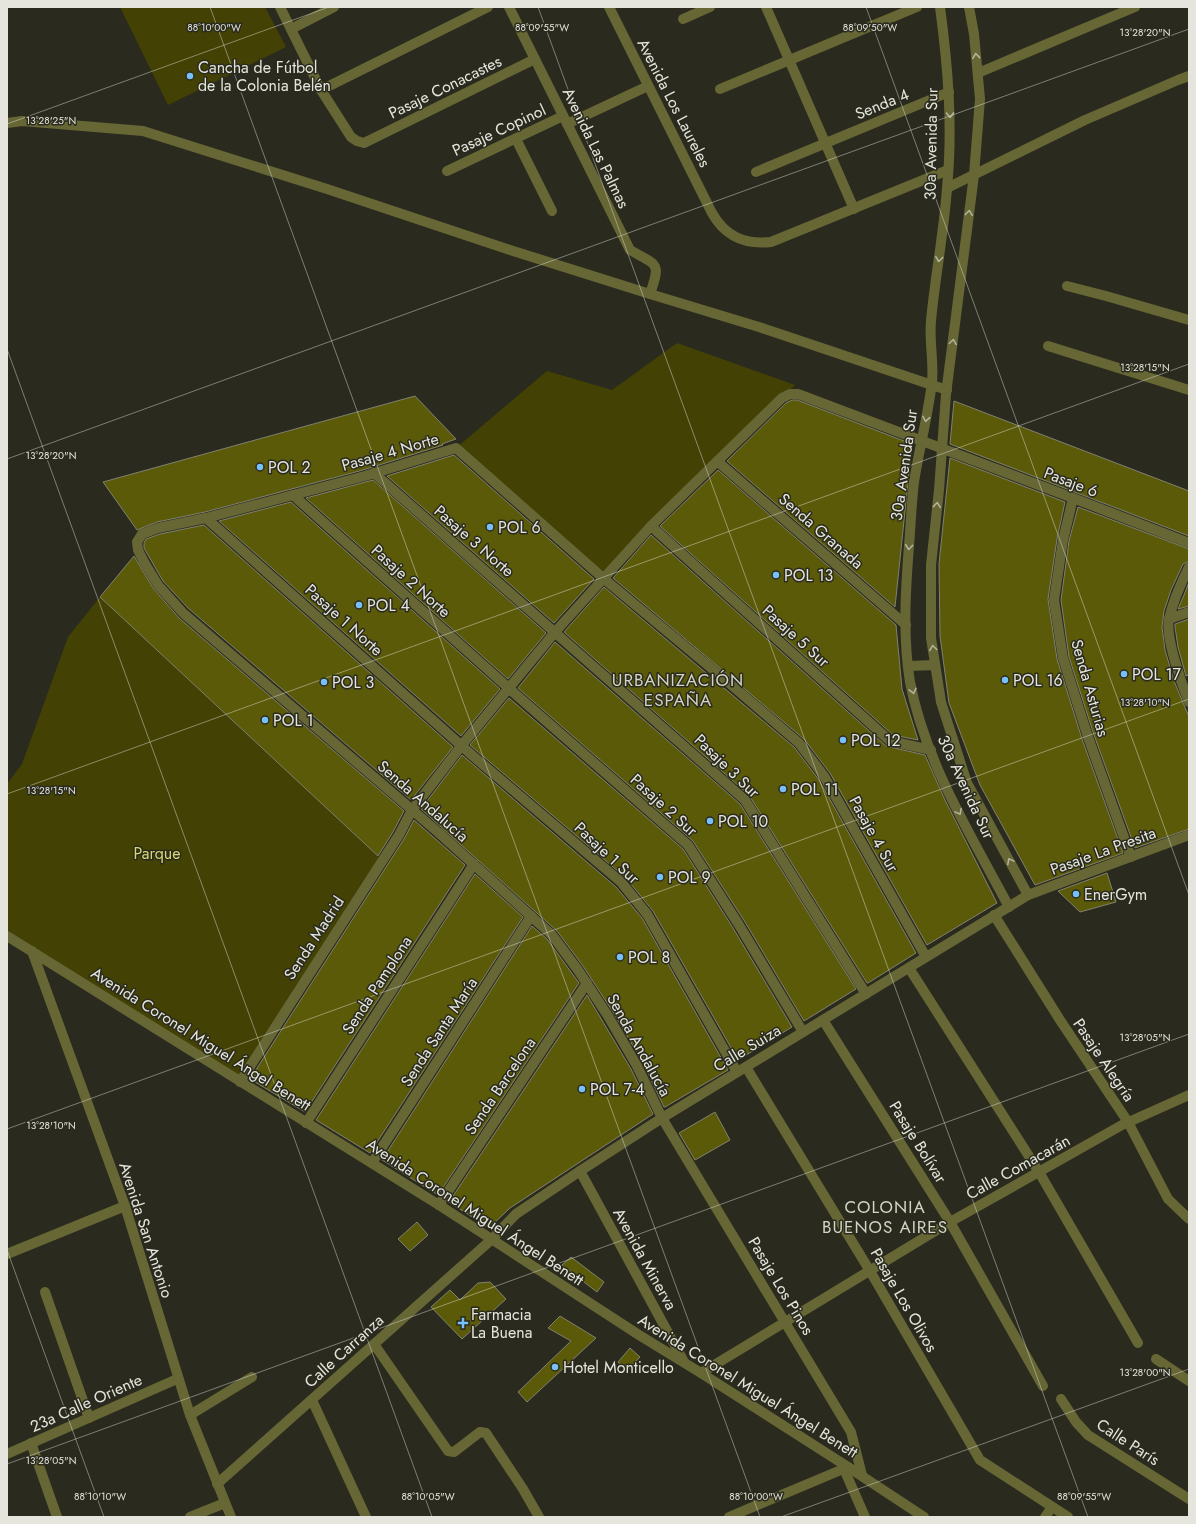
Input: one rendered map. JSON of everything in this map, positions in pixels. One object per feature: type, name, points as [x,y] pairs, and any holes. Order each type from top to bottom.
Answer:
[{"type":"street","points":[[280,7],[321,90],[488,7]]},
{"type":"street","points":[[291,29],[334,7]]},
{"type":"street","name":"Avenida Las Palmas","points":[[509,7],[630,250],[653,263],[656,269],[650,294]]},
{"type":"street","name":"Avenida Los Laureles","points":[[609,7],[712,213],[718,224],[730,235],[744,241],[758,244],[771,242],[948,170]]},
{"type":"street","points":[[683,19],[710,7]]},
{"type":"street","points":[[766,7],[854,209]]},
{"type":"street","points":[[720,89],[917,7]]},
{"type":"street","name":"30a Avenida Sur","points":[[940,7],[949,92],[950,130],[947,188],[931,325],[933,356],[932,384],[914,483],[907,562],[906,625],[910,681],[918,712],[931,750],[952,798],[1008,907]]},
{"type":"street","name":"30a Avenida Sur","points":[[969,7],[974,34],[980,99],[974,175],[947,390],[931,565],[931,638],[941,702],[967,783],[1028,895]]},
{"type":"street","points":[[978,73],[1135,7]]},
{"type":"street","name":"Pasaje Conacastes","points":[[321,90],[351,138],[364,143],[535,59]]},
{"type":"street","points":[[947,188],[1085,120],[1189,76]]},
{"type":"street","name":"Pasaje Copinol","points":[[447,171],[516,139],[648,86]]},
{"type":"street","name":"Senda 4","points":[[756,172],[949,92]]},
{"type":"street","points":[[7,123],[22,121],[143,131],[328,189],[510,250],[759,327],[947,390]]},
{"type":"street","points":[[516,139],[552,211]]},
{"type":"street","points":[[1067,286],[1189,320]]},
{"type":"street","points":[[1048,346],[1189,390]]},
{"type":"street","name":"Pasaje 6","points":[[717,461],[782,398],[790,394],[798,394],[1189,543]]},
{"type":"street","name":"Pasaje 4 Norte","points":[[142,534],[158,528],[206,518],[374,473],[456,448],[603,578]]},
{"type":"street","name":"Senda Madrid","points":[[240,1082],[399,836],[412,810],[462,745],[555,632],[651,526],[717,461]]},
{"type":"street","name":"Senda Granada","points":[[717,461],[906,625]]},
{"type":"street","name":"Pasaje 3 Norte","points":[[374,473],[555,632]]},
{"type":"street","name":"Pasaje 2 Norte","points":[[293,494],[509,689]]},
{"type":"street","name":"Senda Asturias","points":[[1073,498],[1063,540],[1054,600],[1063,658],[1088,738],[1131,857]]},
{"type":"street","name":"Pasaje 1 Norte","points":[[206,518],[462,745]]},
{"type":"street","name":"Pasaje 5 Sur","points":[[651,526],[890,741],[931,750]]},
{"type":"street","name":"Senda Andalucía","points":[[142,534],[137,542],[138,550],[144,562],[158,585],[183,613],[474,864],[552,935],[587,983],[608,1016],[636,1066],[662,1118]]},
{"type":"street","points":[[1189,567],[1179,588],[1169,619],[1168,631],[1185,683],[1189,702]]},
{"type":"street","name":"Pasaje 4 Sur","points":[[603,578],[799,743],[824,776],[926,957]]},
{"type":"street","points":[[1169,619],[1189,612]]},
{"type":"street","name":"Pasaje 3 Sur","points":[[555,632],[745,800],[866,994]]},
{"type":"street","points":[[909,666],[935,665]]},
{"type":"street","name":"Pasaje 2 Sur","points":[[509,689],[688,845],[739,925],[803,1032]]},
{"type":"street","name":"Pasaje 1 Sur","points":[[462,745],[621,882],[647,914],[737,1072]]},
{"type":"street","name":"Pasaje La Presita","points":[[1028,895],[1189,835]]},
{"type":"street","name":"Senda Pamplona","points":[[306,1123],[474,864]]},
{"type":"street","name":"Calle Suiza","points":[[491,1240],[516,1214],[662,1118],[1028,895]]},
{"type":"street","name":"Pasaje Alegría","points":[[994,915],[1060,1020],[1128,1122],[1168,1199],[1189,1219]]},
{"type":"street","name":"Senda Santa María","points":[[372,1163],[531,916]]},
{"type":"street","name":"Avenida Coronel Miguel Ángel Benett","points":[[7,936],[439,1205],[846,1468],[862,1475],[924,1517]]},
{"type":"street","name":"Avenida San Antonio","points":[[32,952],[125,1206],[190,1415],[231,1517]]},
{"type":"street","points":[[909,968],[1039,1172],[1138,1343]]},
{"type":"street","name":"Senda Barcelona","points":[[439,1205],[587,983]]},
{"type":"street","name":"Pasaje Bolívar","points":[[824,1020],[950,1222],[1044,1386]]},
{"type":"street","name":"Pasaje Los Olivos","points":[[746,1067],[870,1271],[980,1460],[1068,1517]]},
{"type":"street","name":"Calle Comacarán","points":[[701,1373],[950,1222],[1128,1122],[1189,1095]]},
{"type":"street","name":"Pasaje Los Pinos","points":[[662,1118],[851,1432],[862,1475]]},
{"type":"street","name":"Avenida Minerva","points":[[580,1171],[684,1362]]},
{"type":"street","points":[[7,1254],[125,1206]]},
{"type":"street","name":"Calle Carranza","points":[[217,1484],[491,1240]]},
{"type":"street","points":[[45,1292],[89,1418]]},
{"type":"street","points":[[374,1344],[448,1451],[454,1452],[480,1432],[486,1433],[523,1489],[539,1517]]},
{"type":"street","points":[[1156,1359],[1189,1381]]},
{"type":"street","points":[[190,1415],[252,1377]]},
{"type":"street","name":"23a Calle Oriente","points":[[7,1454],[178,1379]]},
{"type":"street","name":"Calle París","points":[[1061,1399],[1076,1422],[1088,1435],[1189,1499]]},
{"type":"street","points":[[312,1400],[366,1517]]},
{"type":"street","points":[[31,1443],[57,1517]]},
{"type":"street","points":[[729,1517],[846,1468],[865,1517]]},
{"type":"street","points":[[190,1517],[225,1503]]},
{"type":"street","points":[[1045,1517],[1052,1507]]},
{"type":"green space","name":"Cancha de Fútbol de la Colonia Belén","points":[[120,7],[265,7],[286,47],[168,105]]},
{"type":"green space","points":[[677,343],[795,385],[601,576],[456,448],[547,371],[612,390]]},
{"type":"green space","name":"Parque","points":[[100,597],[383,861],[240,1082],[7,935],[7,784],[22,764],[68,637]]},
{"type":"building","name":"POL 2","points":[[415,396],[456,439],[442,444],[443,445],[363,470],[205,512],[157,522],[137,530],[103,482]]},
{"type":"building","points":[[792,400],[797,400],[912,444],[895,607],[727,461],[786,403]]},
{"type":"building","points":[[954,401],[1189,491],[1189,536],[950,444]]},
{"type":"building","name":"POL 6","points":[[454,455],[594,579],[554,623],[387,476]]},
{"type":"building","name":"POL 16","points":[[950,458],[1065,502],[1057,539],[1048,599],[1057,659],[1082,739],[1123,853],[1035,885],[980,785],[949,703],[940,636],[939,564]]},
{"type":"building","name":"POL 13","points":[[718,470],[896,625],[902,689],[918,740],[893,735],[660,526]]},
{"type":"building","points":[[373,480],[546,633],[508,679],[306,498]]},
{"type":"building","name":"POL 4","points":[[291,502],[500,689],[461,736],[219,521]]},
{"type":"building","name":"POL 17","points":[[1078,507],[1189,549],[1189,561],[1183,564],[1171,590],[1164,611],[1162,627],[1165,650],[1174,681],[1189,717],[1189,829],[1135,848],[1094,735],[1069,657],[1061,600],[1069,541]]},
{"type":"building","name":"POL 3","points":[[204,525],[453,747],[411,800],[188,608],[163,581],[144,548],[146,539],[160,534]]},
{"type":"building","name":"POL 12","points":[[651,535],[886,746],[925,755],[945,800],[997,903],[927,945],[830,773],[804,739],[613,578]]},
{"type":"building","name":"POL 1","points":[[134,556],[153,588],[179,618],[404,811],[378,856],[100,597]]},
{"type":"building","points":[[1189,582],[1189,606],[1178,609],[1184,595]]},
{"type":"building","name":"POL 11","points":[[604,587],[794,747],[819,780],[916,953],[867,983],[749,795],[564,632]]},
{"type":"building","points":[[1189,619],[1189,675],[1186,676],[1178,647],[1175,624]]},
{"type":"building","name":"POL 10","points":[[555,642],[740,804],[856,989],[804,1021],[745,922],[693,841],[518,688]]},
{"type":"building","name":"POL 9","points":[[509,698],[683,849],[733,928],[792,1027],[738,1060],[653,911],[626,878],[470,745]]},
{"type":"building","name":"POL 8","points":[[462,755],[616,887],[642,918],[728,1070],[664,1107],[643,1063],[613,1012],[583,966],[557,931],[421,809]]},
{"type":"building","points":[[414,820],[465,865],[305,1112],[250,1079],[404,839]]},
{"type":"building","points":[[1107,873],[1116,902],[1080,912],[1058,891]]},
{"type":"building","points":[[475,874],[523,917],[370,1153],[316,1120]]},
{"type":"building","points":[[532,926],[547,939],[579,983],[438,1195],[382,1160]]},
{"type":"building","name":"POL 7-4","points":[[587,995],[631,1069],[653,1114],[510,1208],[489,1228],[449,1202]]},
{"type":"building","points":[[715,1112],[730,1140],[695,1160],[679,1133]]},
{"type":"building","points":[[417,1222],[428,1235],[410,1251],[398,1239]]},
{"type":"building","points":[[571,1257],[604,1282],[597,1292],[562,1265]]},
{"type":"building","name":"Farmacia La Buena","points":[[490,1282],[506,1299],[462,1339],[431,1307],[450,1290],[460,1300],[478,1283]]},
{"type":"building","name":"Hotel Monticello","points":[[560,1316],[596,1338],[527,1402],[518,1392],[571,1341],[548,1328]]},
{"type":"building","points":[[630,1348],[640,1357],[627,1371],[618,1362]]},
{"type":"place","name":"Cancha de Fútbol de la Colonia Belén","points":[[190,76]]},
{"type":"place","name":"POL 2","points":[[260,467]]},
{"type":"place","name":"POL 6","points":[[490,527]]},
{"type":"place","name":"POL 13","points":[[776,575]]},
{"type":"place","name":"POL 4","points":[[359,605]]},
{"type":"place","name":"POL 17","points":[[1124,674]]},
{"type":"place","name":"POL 16","points":[[1005,680]]},
{"type":"place","name":"POL 3","points":[[324,682]]},
{"type":"place","name":"POL 1","points":[[265,720]]},
{"type":"place","name":"POL 12","points":[[843,740]]},
{"type":"place","name":"POL 11","points":[[783,789]]},
{"type":"place","name":"POL 10","points":[[710,821]]},
{"type":"place","name":"POL 9","points":[[660,877]]},
{"type":"place","name":"EnerGym","points":[[1076,894]]},
{"type":"place","name":"POL 8","points":[[620,957]]},
{"type":"place","name":"POL 7-4","points":[[582,1089]]},
{"type":"place","name":"Farmacia La Buena","points":[[463,1323]]},
{"type":"place","name":"Hotel Monticello","points":[[555,1367]]},
{"type":"district","name":"URBANIZACIÓN ESPAÑA","points":[[678,690]]},
{"type":"district","name":"COLONIA BUENOS AIRES","points":[[885,1217]]}]
